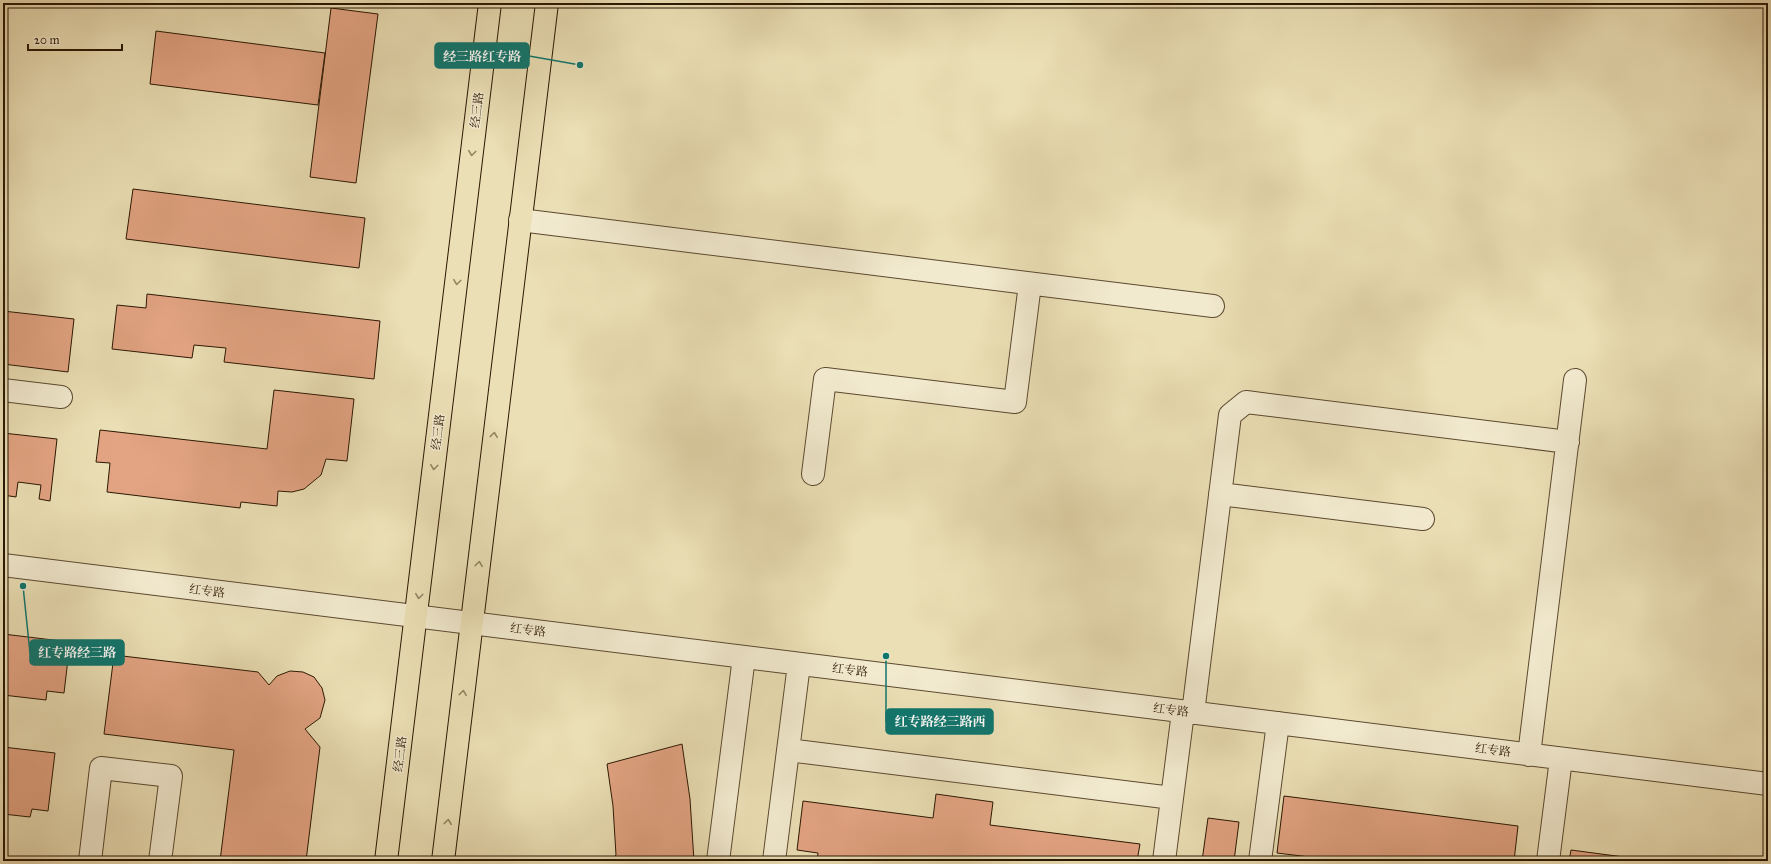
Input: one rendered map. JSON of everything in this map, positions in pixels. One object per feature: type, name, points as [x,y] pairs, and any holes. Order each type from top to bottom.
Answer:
[{"type":"main road","name":"经三路","points":[[386,861],[490,3]]},
{"type":"main road","points":[[443,861],[547,3]]},
{"type":"street","points":[[520,220],[1213,306]]},
{"type":"street","points":[[813,474],[825,379],[1015,402],[1030,284]]},
{"type":"street","points":[[1529,755],[1575,380]]},
{"type":"street","points":[[3,390],[61,397]]},
{"type":"street","points":[[1164,861],[1172,798],[1188,712],[1230,415],[1246,402],[1568,442]]},
{"type":"street","points":[[1220,494],[1423,519]]},
{"type":"street","name":"红专路","points":[[3,565],[1768,784]]},
{"type":"street","points":[[718,861],[744,657]]},
{"type":"street","points":[[774,861],[799,664]]},
{"type":"street","points":[[1260,861],[1278,724]]},
{"type":"street","points":[[788,750],[1172,798]]},
{"type":"street","points":[[1548,861],[1561,759]]},
{"type":"street","points":[[90,861],[101,768],[171,776],[160,861]]},
{"type":"building","points":[[331,8],[378,14],[356,183],[310,177]]},
{"type":"building","points":[[156,31],[325,53],[318,105],[150,84]]},
{"type":"building","points":[[133,189],[365,218],[359,268],[126,239]]},
{"type":"building","points":[[147,294],[380,321],[374,379],[224,362],[226,348],[194,345],[192,358],[112,349],[117,305],[146,308]]},
{"type":"building","points":[[3,311],[74,319],[68,372],[3,364]]},
{"type":"building","points":[[274,390],[354,399],[347,461],[326,459],[321,475],[304,489],[292,492],[278,491],[277,506],[241,502],[240,508],[107,492],[110,463],[96,462],[100,430],[267,449]]},
{"type":"building","points":[[3,433],[57,439],[50,501],[39,499],[41,485],[18,482],[16,497],[3,495]]},
{"type":"building","points":[[3,634],[70,642],[64,693],[47,691],[46,700],[3,695]]},
{"type":"building","points":[[114,655],[258,672],[269,685],[277,676],[290,671],[303,672],[314,677],[322,688],[325,700],[320,718],[305,729],[320,747],[306,861],[220,861],[234,750],[104,734]]},
{"type":"building","points":[[682,744],[690,799],[694,861],[610,861],[616,855],[613,806],[607,764]]},
{"type":"building","points":[[3,747],[55,753],[48,811],[32,809],[30,817],[3,814]]},
{"type":"building","points":[[936,794],[993,802],[990,825],[1140,844],[1137,861],[817,861],[818,853],[797,850],[803,801],[933,818]]},
{"type":"building","points":[[1284,796],[1518,826],[1514,861],[1342,861],[1277,853]]},
{"type":"building","points":[[1208,818],[1239,822],[1234,861],[1202,861]]},
{"type":"building","points":[[1571,850],[1654,861],[1569,861]]},
{"type":"place","name":"经三路红专路","points":[[580,65]]},
{"type":"place","name":"红专路经三路","points":[[23,586]]},
{"type":"place","name":"红专路经三路西","points":[[886,656]]}]
